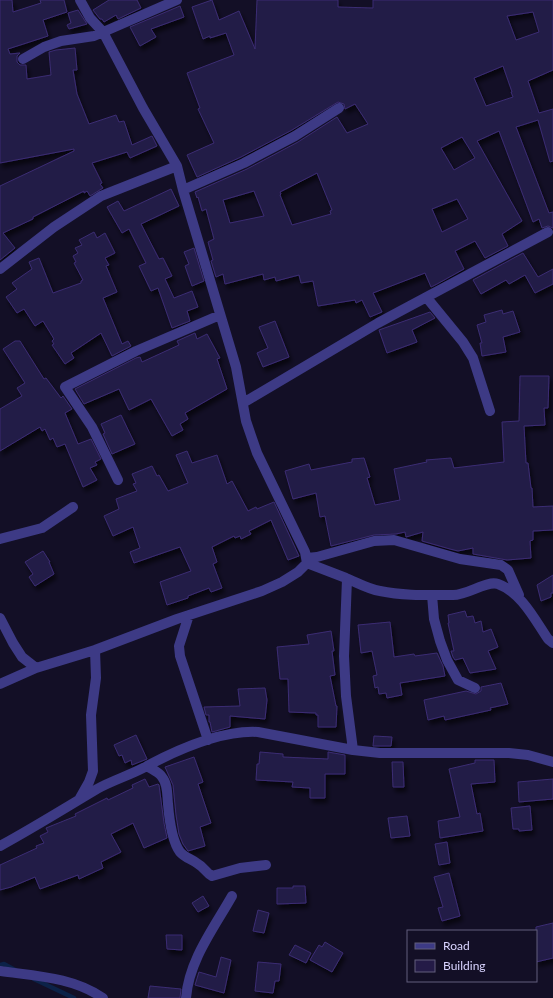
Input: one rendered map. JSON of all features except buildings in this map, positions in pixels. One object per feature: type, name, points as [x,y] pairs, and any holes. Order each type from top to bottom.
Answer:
[{"type":"street","points":[[80,0],[90,18],[103,32],[143,108],[177,166],[236,368],[246,421],[257,453],[281,501],[307,560],[362,586],[380,591],[413,595],[464,595],[493,582],[505,586],[515,593],[548,639],[553,643]]},
{"type":"street","points":[[23,59],[49,45],[94,36],[177,0]]},
{"type":"street","points":[[183,190],[244,163],[294,136],[339,108]]},
{"type":"street","points":[[0,269],[54,227],[101,196],[177,166]]},
{"type":"street","points":[[243,404],[378,324],[548,232]]},
{"type":"street","points":[[427,298],[463,342],[473,358],[490,411]]},
{"type":"street","points":[[118,480],[92,427],[66,388],[136,352],[220,315]]},
{"type":"street","points":[[0,539],[42,528],[72,507]]},
{"type":"street","points":[[0,684],[36,668],[95,650],[282,582],[298,572],[307,560],[374,541],[394,540],[460,559],[501,565],[508,570],[523,604]]},
{"type":"street","points":[[347,579],[344,656],[346,696],[353,750]]},
{"type":"street","points":[[432,595],[434,619],[447,660],[458,680],[475,688]]},
{"type":"street","points":[[189,615],[179,646],[180,656],[208,740]]},
{"type":"street","points":[[0,618],[12,643],[22,657],[36,668]]},
{"type":"street","points":[[79,800],[93,771],[91,715],[96,678],[95,650]]},
{"type":"street","points":[[0,846],[98,788],[157,760],[229,733],[245,731],[258,732],[353,750],[380,753],[509,753],[528,755],[553,762]]},
{"type":"street","points":[[147,766],[162,776],[167,791],[173,836],[176,846],[186,857],[199,864],[212,876],[245,867],[266,865]]},
{"type":"street","points":[[186,998],[189,977],[194,962],[232,896]]},
{"type":"street","points":[[0,971],[61,980],[84,987],[103,998]]},
{"type":"waterway","points":[[0,965],[4,964],[15,970]]},
{"type":"waterway","points":[[34,979],[74,998]]}]
